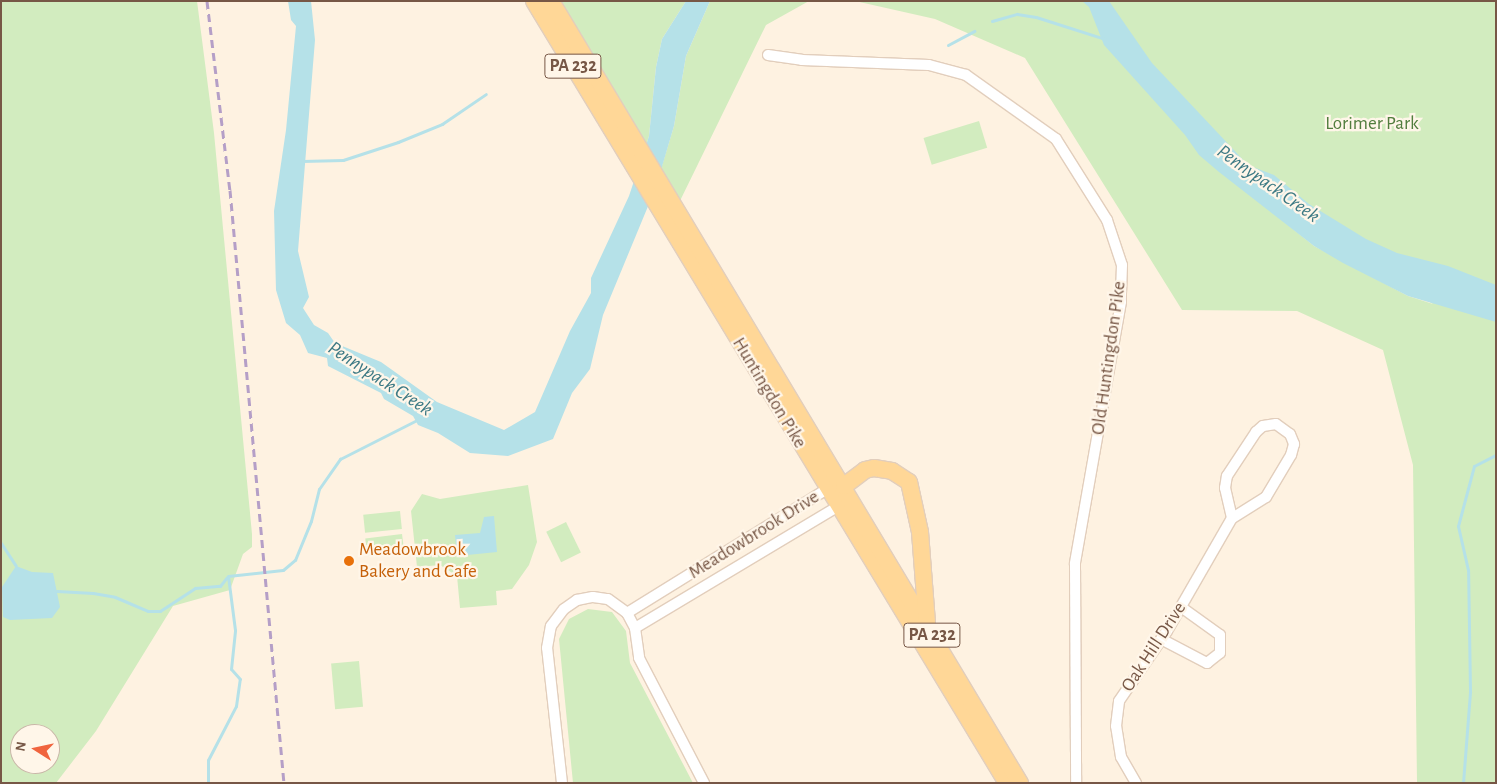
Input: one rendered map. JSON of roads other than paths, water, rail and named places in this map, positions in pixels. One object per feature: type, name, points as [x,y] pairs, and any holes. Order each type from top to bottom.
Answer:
[{"type":"main road","name":"Huntingdon Pike","points":[[534,1],[837,506],[1006,783]]},
{"type":"main road","name":"Huntingdon Pike","points":[[551,1],[844,486],[1020,783]]},
{"type":"main road","points":[[844,486],[865,470],[874,468],[892,471],[909,482],[920,532],[927,626]]},
{"type":"street","name":"Old Huntingdon Pike","points":[[768,55],[802,60],[928,65],[966,75],[1056,139],[1107,220],[1122,266],[1121,302],[1075,564],[1076,783]]},
{"type":"street","name":"Oak Hill Drive","points":[[1136,783],[1121,757],[1116,726],[1119,701],[1181,607],[1232,518],[1266,496],[1291,455],[1293,439],[1284,427],[1268,425],[1260,428],[1227,476],[1225,488],[1232,518]]},
{"type":"street","name":"Meadowbrook Drive","points":[[626,613],[827,489],[844,486],[837,506],[635,628]]},
{"type":"street","points":[[562,783],[548,648],[551,626],[564,609],[577,600],[593,597],[608,599],[626,613],[635,628],[639,658],[704,783]]},
{"type":"street","points":[[1161,639],[1206,663],[1220,654],[1220,635],[1181,607]]},
{"type":"water","name":"Pennypack Creek","points":[[288,1],[311,1],[315,40],[298,251],[309,297],[303,308],[314,325],[328,333],[335,343],[381,362],[437,402],[504,430],[535,412],[570,331],[591,293],[591,278],[629,196],[649,136],[656,67],[662,39],[686,1],[710,1],[686,56],[674,126],[656,187],[603,315],[590,369],[572,393],[553,439],[508,456],[470,453],[438,433],[418,425],[413,416],[384,399],[381,393],[328,366],[327,358],[308,353],[300,335],[286,323],[276,290],[274,211],[286,130],[296,26],[291,20]]},
{"type":"water","name":"Pennypack Creek","points":[[1082,1],[1109,1],[1152,63],[1248,165],[1274,175],[1309,204],[1366,239],[1397,253],[1448,266],[1496,285],[1496,322],[1408,296],[1314,246],[1199,155],[1185,135],[1104,45],[1089,7]]},
{"type":"water","points":[[494,516],[497,552],[457,556],[455,535],[480,533],[484,517]]},
{"type":"water","points":[[16,566],[32,572],[53,573],[60,607],[52,618],[10,620],[3,617],[2,587]]},
{"type":"waterway","points":[[992,21],[1017,14],[1036,17],[1105,39]]},
{"type":"waterway","points":[[948,45],[974,31]]},
{"type":"waterway","points":[[302,161],[343,160],[398,142],[442,124],[486,94]]},
{"type":"waterway","name":"Pennypack Creek","points":[[228,576],[283,570],[295,560],[311,521],[319,489],[340,459],[419,419]]},
{"type":"waterway","points":[[1463,783],[1470,691],[1468,570],[1458,526],[1474,466],[1496,455]]},
{"type":"waterway","points":[[1,543],[16,566]]},
{"type":"waterway","points":[[208,783],[208,760],[236,706],[240,679],[231,669],[235,630],[228,576]]},
{"type":"waterway","points":[[57,591],[93,593],[115,597],[148,611],[160,611],[195,588],[220,586],[227,577]]},
{"type":"railway","points":[[207,1],[230,190],[284,783]]},
{"type":"place","name":"Meadowbrook Bakery and Cafe","points":[[349,561]]},
{"type":"park label","name":"Lorimer Park","points":[[1372,124]]}]
